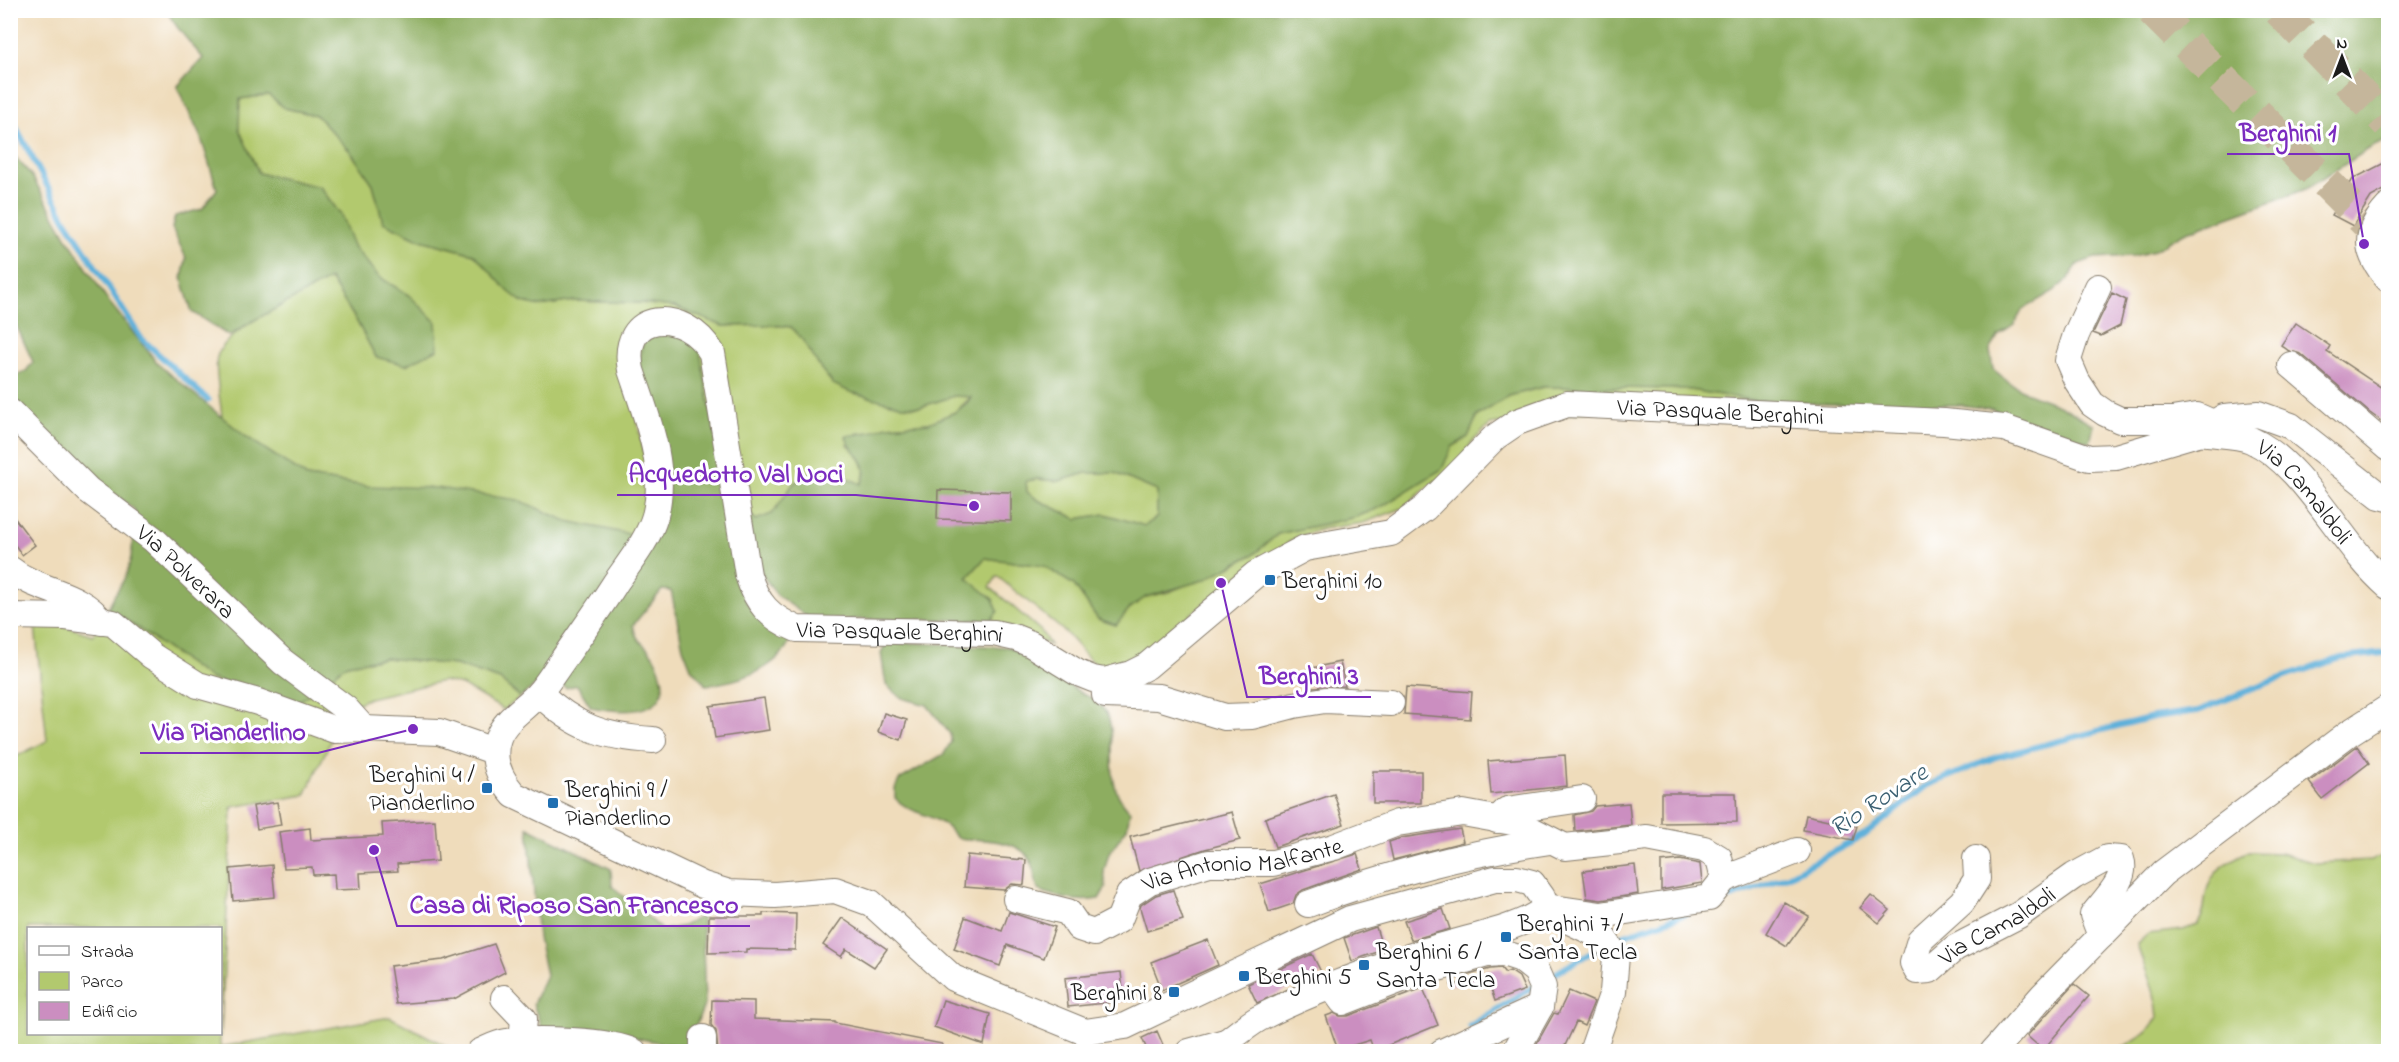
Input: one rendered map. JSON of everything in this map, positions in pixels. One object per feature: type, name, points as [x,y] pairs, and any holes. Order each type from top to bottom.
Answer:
[{"type":"street","points":[[2388,207],[2370,236],[2369,245],[2375,264],[2388,279]]},
{"type":"street","points":[[2370,236],[2388,255]]},
{"type":"street","name":"Via Camaldoli","points":[[2098,287],[2076,335],[2068,360],[2077,381],[2092,404],[2120,420],[2172,420],[2198,416],[2207,428],[2250,440],[2288,466],[2370,570],[2388,586]]},
{"type":"street","name":"Via Pasquale Berghini","points":[[495,749],[498,736],[539,693],[592,619],[641,545],[655,515],[658,456],[629,357],[632,341],[639,330],[651,322],[665,320],[680,323],[693,330],[704,340],[712,353],[748,575],[759,602],[778,621],[797,629],[994,633],[1031,644],[1078,673],[1104,681],[1118,679],[1147,666],[1256,574],[1305,548],[1391,533],[1425,508],[1495,437],[1517,423],[1567,404],[1944,422],[2004,428],[2090,458],[2116,457],[2207,428],[2224,417],[2258,414],[2291,426],[2380,496],[2388,498]]},
{"type":"street","points":[[2291,366],[2388,448]]},
{"type":"street","name":"Via Polverara","points":[[10,412],[88,490],[153,539],[283,662],[346,709],[364,729]]},
{"type":"street","points":[[10,569],[45,587],[69,595],[95,612],[102,622]]},
{"type":"street","points":[[10,616],[66,617],[113,623],[152,656],[198,685],[258,702],[335,730],[439,732],[485,748],[495,749],[496,766],[502,781],[514,795],[703,885],[729,893],[775,895],[835,890],[871,903],[953,978],[1085,1032],[1125,1026],[1350,919],[1495,879],[1517,879],[1533,883],[1546,907],[1564,919],[1603,938],[1616,956],[1613,992],[1592,1052]]},
{"type":"street","name":"Via Pasquale Berghini","points":[[1104,681],[1105,695],[1160,697],[1225,717],[1252,716],[1325,700],[1391,703]]},
{"type":"street","points":[[539,693],[556,709],[591,730],[629,738],[653,740]]},
{"type":"street","points":[[1993,1052],[2163,873],[2349,733],[2388,708]]},
{"type":"street","points":[[1497,820],[1507,810],[1582,799]]},
{"type":"street","name":"Via Antonio Malfante","points":[[1016,899],[1068,912],[1079,928],[1094,933],[1119,920],[1129,895],[1150,881],[1209,863],[1273,863],[1334,847],[1397,823],[1462,813],[1518,824],[1566,847],[1647,838],[1704,849],[1719,858],[1724,879]]},
{"type":"street","name":"Via Antonio Malfante","points":[[1308,904],[1394,873],[1486,850],[1550,841]]},
{"type":"street","points":[[1546,907],[1600,915],[1709,898],[1724,879],[1797,851]]},
{"type":"street","name":"Via Camaldoli","points":[[1976,859],[1977,879],[1962,902],[1920,940],[1913,963],[1917,971],[1930,970],[1955,948],[2019,915],[2082,872],[2107,858],[2121,859],[2124,868],[2120,881],[2093,915],[2101,936]]},
{"type":"street","points":[[1190,1052],[1220,1047],[1257,1020],[1332,987],[1424,951],[1539,915],[1546,907]]},
{"type":"street","points":[[1332,987],[1343,1002],[1410,976],[1486,954],[1503,953],[1521,959],[1536,971],[1543,987],[1540,1007],[1515,1052]]},
{"type":"street","points":[[504,998],[524,1019],[522,1041]]},
{"type":"street","points":[[1442,1052],[1540,1007]]},
{"type":"street","points":[[480,1052],[504,1042],[522,1041],[594,1042],[626,1048],[634,1052]]},
{"type":"green space","points":[[167,11],[2388,11],[2388,140],[2372,147],[2306,189],[2184,233],[2151,252],[2133,256],[2095,258],[2078,264],[2068,279],[2054,291],[2023,309],[2014,325],[1998,336],[1990,351],[1993,369],[2025,392],[2061,406],[2094,425],[2090,442],[2041,428],[1992,409],[1959,405],[1851,405],[1758,401],[1684,389],[1543,387],[1509,396],[1477,416],[1468,437],[1452,447],[1442,469],[1381,507],[1356,517],[1278,534],[1254,554],[1204,580],[1146,597],[1129,609],[1116,625],[1098,619],[1074,585],[1044,566],[985,558],[967,578],[993,599],[998,611],[991,620],[810,619],[777,595],[763,576],[751,540],[749,513],[756,520],[772,514],[794,483],[821,467],[861,484],[865,469],[846,436],[871,432],[887,426],[929,423],[955,412],[971,397],[954,396],[920,407],[903,406],[850,392],[833,384],[791,327],[723,326],[675,307],[640,303],[574,301],[540,306],[522,302],[508,291],[474,254],[421,240],[383,222],[373,184],[350,151],[316,115],[284,108],[269,95],[240,99],[239,129],[259,173],[320,187],[341,215],[353,246],[379,277],[410,296],[436,322],[438,349],[406,365],[376,357],[330,279],[229,336],[192,312],[182,279],[186,258],[172,228],[175,216],[202,209],[217,189],[201,138],[177,87],[203,58]],"holes":[[[1086,473],[1115,473],[1157,491],[1157,517],[1145,526],[1105,514],[1077,519],[1038,500],[1027,492],[1026,481],[1037,479],[1059,481]]]},
{"type":"green space","points":[[269,95],[284,108],[316,115],[350,151],[373,184],[383,222],[421,240],[474,254],[540,306],[574,301],[640,303],[675,307],[723,326],[791,327],[802,339],[821,369],[885,400],[903,406],[920,407],[954,396],[972,396],[955,412],[929,423],[887,426],[871,432],[858,433],[847,444],[859,457],[864,467],[861,484],[821,467],[794,483],[772,514],[756,520],[635,411],[650,484],[638,536],[567,521],[518,500],[367,486],[307,477],[245,436],[222,417],[216,362],[223,346],[234,335],[266,313],[330,279],[376,357],[410,296],[379,277],[353,246],[341,215],[320,187],[259,174],[238,129],[240,99]]},
{"type":"green space","points":[[10,151],[32,176],[67,238],[109,302],[159,365],[245,436],[307,477],[367,486],[437,488],[518,500],[567,521],[638,536],[544,679],[520,697],[500,680],[456,665],[386,658],[347,664],[296,704],[209,678],[122,617],[107,612],[129,567],[135,510],[68,458],[11,402],[11,379],[26,371],[33,362],[11,314]]},
{"type":"green space","points":[[674,329],[699,347],[746,602],[767,627],[790,640],[776,659],[755,673],[731,681],[706,685],[691,668],[683,648],[671,591],[662,590],[633,625],[637,637],[655,659],[662,677],[662,691],[658,700],[648,707],[636,710],[622,711],[591,707],[577,685],[566,688],[562,685],[563,677],[654,540],[637,370],[644,336]]},
{"type":"green space","points":[[1543,387],[1684,389],[1758,401],[1671,400],[1490,425],[1472,442],[1455,469],[1431,484],[1403,508],[1363,523],[1322,529],[1297,537],[1247,570],[1149,647],[1123,661],[1101,667],[1090,660],[1065,632],[997,576],[990,587],[1041,631],[1050,645],[991,620],[998,611],[967,578],[985,558],[1044,566],[1074,585],[1098,619],[1116,625],[1129,609],[1146,597],[1169,592],[1232,566],[1254,554],[1278,534],[1356,517],[1381,507],[1441,469],[1452,447],[1468,437],[1477,416],[1509,396]]},
{"type":"green space","points":[[1086,473],[1115,473],[1157,491],[1157,517],[1145,526],[1105,514],[1077,519],[1038,500],[1027,492],[1026,481],[1037,479],[1059,481]]},
{"type":"green space","points":[[107,612],[122,617],[209,678],[296,704],[347,664],[386,658],[456,665],[500,680],[520,697],[504,710],[462,685],[443,681],[369,698],[346,709],[305,795],[232,807],[222,1012],[222,927],[27,927],[27,1035],[220,1035],[220,1047],[390,1017],[456,1051],[11,1052],[11,759],[47,741],[34,616],[93,635]]},
{"type":"green space","points":[[887,642],[1009,647],[1098,703],[1107,714],[1111,727],[1115,786],[1121,800],[1130,811],[1127,828],[1109,853],[1104,871],[1106,887],[1099,899],[1068,899],[1038,890],[1031,862],[1018,848],[999,842],[957,838],[945,825],[906,807],[895,798],[895,789],[899,780],[944,754],[951,742],[950,734],[927,705],[902,698],[886,685],[881,653]]},
{"type":"green space","points":[[528,827],[611,869],[612,886],[663,930],[683,926],[702,916],[705,1003],[688,1046],[592,1029],[543,1031],[533,1004],[546,975],[538,938]]},
{"type":"green space","points":[[2247,852],[2280,853],[2315,863],[2371,860],[2388,854],[2388,1051],[2117,1051],[2147,1032],[2158,1017],[2152,988],[2137,944],[2148,934],[2183,930],[2197,925],[2203,913],[2211,879],[2227,863]]},
{"type":"building","points":[[2388,161],[2388,188],[2371,197],[2353,226],[2332,215],[2353,179]]},
{"type":"building","points":[[2112,293],[2126,300],[2120,326],[2101,336],[2093,333]]},
{"type":"building","points":[[2296,323],[2330,346],[2327,351],[2388,392],[2388,426],[2301,354],[2289,351],[2281,345]]},
{"type":"building","points":[[938,490],[1011,492],[1011,521],[937,519]]},
{"type":"building","points":[[10,512],[35,545],[22,555],[10,538]]},
{"type":"building","points":[[1340,662],[1345,686],[1311,687],[1307,669]]},
{"type":"building","points":[[1406,687],[1472,692],[1470,719],[1404,714]]},
{"type":"building","points":[[764,698],[769,730],[715,738],[710,706]]},
{"type":"building","points":[[884,713],[907,720],[901,740],[878,732]]},
{"type":"building","points":[[2357,746],[2369,763],[2322,799],[2309,782]]},
{"type":"building","points":[[1565,755],[1567,786],[1491,794],[1488,761]]},
{"type":"building","points":[[1373,771],[1421,771],[1421,803],[1373,803]]},
{"type":"building","points":[[1661,793],[1736,793],[1737,822],[1661,823]]},
{"type":"building","points":[[1334,794],[1344,824],[1275,847],[1265,818]]},
{"type":"building","points":[[277,802],[281,825],[257,829],[253,806]]},
{"type":"building","points":[[1629,803],[1631,825],[1575,831],[1574,815],[1591,811],[1595,806]]},
{"type":"building","points":[[1232,812],[1240,840],[1139,871],[1130,837]]},
{"type":"building","points":[[1806,815],[1857,826],[1853,840],[1803,830]]},
{"type":"building","points":[[435,820],[438,861],[397,864],[398,871],[360,873],[361,889],[335,890],[334,874],[313,875],[312,867],[284,868],[279,832],[310,828],[311,840],[383,836],[382,823]]},
{"type":"building","points":[[1460,829],[1463,842],[1393,860],[1389,842]]},
{"type":"building","points":[[1357,854],[1362,869],[1303,890],[1296,895],[1293,904],[1269,912],[1260,884]]},
{"type":"building","points":[[967,855],[1026,860],[1024,885],[1012,884],[1004,890],[964,887]]},
{"type":"building","points":[[1680,860],[1700,864],[1702,883],[1661,890],[1661,862]]},
{"type":"building","points":[[272,865],[275,897],[233,901],[230,869]]},
{"type":"building","points":[[1635,865],[1638,894],[1601,900],[1587,898],[1583,871]]},
{"type":"building","points":[[1173,890],[1183,920],[1147,931],[1141,905],[1156,895]]},
{"type":"building","points":[[1871,895],[1890,910],[1879,923],[1860,908]]},
{"type":"building","points":[[1784,902],[1809,916],[1787,946],[1766,933]]},
{"type":"building","points":[[1443,909],[1450,929],[1411,940],[1404,921]]},
{"type":"building","points":[[1009,912],[1055,927],[1044,958],[1007,945],[1000,966],[954,949],[965,917],[1002,931]]},
{"type":"building","points":[[763,913],[796,914],[795,950],[746,949],[746,952],[708,953],[709,916],[763,916]]},
{"type":"building","points":[[842,918],[887,949],[874,967],[846,949],[841,957],[823,945]]},
{"type":"building","points":[[1376,927],[1383,950],[1352,961],[1344,938]]},
{"type":"building","points":[[1208,940],[1218,965],[1162,990],[1151,962]]},
{"type":"building","points":[[494,944],[505,972],[454,999],[396,1004],[390,966],[443,960]]},
{"type":"building","points":[[1312,954],[1322,974],[1257,1003],[1248,984]]},
{"type":"building","points":[[1501,968],[1505,973],[1510,971],[1519,977],[1525,990],[1495,1001],[1488,980],[1451,985],[1451,980]]},
{"type":"building","points":[[1121,972],[1124,1001],[1068,1007],[1065,978]]},
{"type":"building","points":[[2074,984],[2089,996],[2043,1050],[2027,1036]]},
{"type":"building","points":[[1423,988],[1438,1025],[1374,1051],[1370,1040],[1338,1050],[1326,1016],[1334,1013],[1348,1016]]},
{"type":"building","points":[[1569,991],[1594,1002],[1584,1026],[1576,1022],[1562,1052],[1532,1052],[1554,1013],[1558,1014]]},
{"type":"building","points":[[712,1000],[754,1001],[754,1019],[835,1022],[942,1044],[941,1052],[718,1052],[716,1031],[711,1025]]},
{"type":"building","points":[[943,1000],[990,1014],[984,1045],[934,1027]]},
{"type":"building","points":[[1157,1031],[1166,1052],[1148,1052],[1142,1038]]},
{"type":"waterway","points":[[10,116],[65,219],[141,338],[208,400]]},
{"type":"waterway","name":"Rio Rovare","points":[[1718,902],[1788,876],[1865,835],[1926,786],[1996,757],[2153,717],[2198,711],[2270,682],[2341,658],[2384,653]]},
{"type":"waterway","name":"Rio Rovare","points":[[1613,939],[1686,914]]},
{"type":"waterway","name":"Rio Rovare","points":[[1546,979],[1602,946]]},
{"type":"waterway","name":"Rio Rovare","points":[[1470,1026],[1535,986]]},
{"type":"waterway","name":"Rio Rovare","points":[[1421,1052],[1437,1045]]},
{"type":"tunnel","points":[[2152,10],[2388,244]]},
{"type":"tunnel","points":[[2279,10],[2388,123]]},
{"type":"place","name":"Berghini 1","points":[[2364,244]]},
{"type":"place","name":"Acquedotto Val Noci","points":[[974,506]]},
{"type":"place","name":"Berghini 10","points":[[1270,580]]},
{"type":"place","name":"Berghini 3","points":[[1221,583]]},
{"type":"place","name":"Via Pianderlino","points":[[413,729]]},
{"type":"place","name":"Berghini 4 / Pianderlino","points":[[487,788]]},
{"type":"place","name":"Berghini 9 / Pianderlino","points":[[553,803]]},
{"type":"place","name":"Casa di Riposo San Francesco","points":[[374,850]]},
{"type":"place","name":"Berghini 7 / Santa Tecla","points":[[1506,937]]},
{"type":"place","name":"Berghini 6 / Santa Tecla","points":[[1364,965]]},
{"type":"place","name":"Berghini 5","points":[[1244,976]]},
{"type":"place","name":"Berghini 8","points":[[1174,992]]}]
